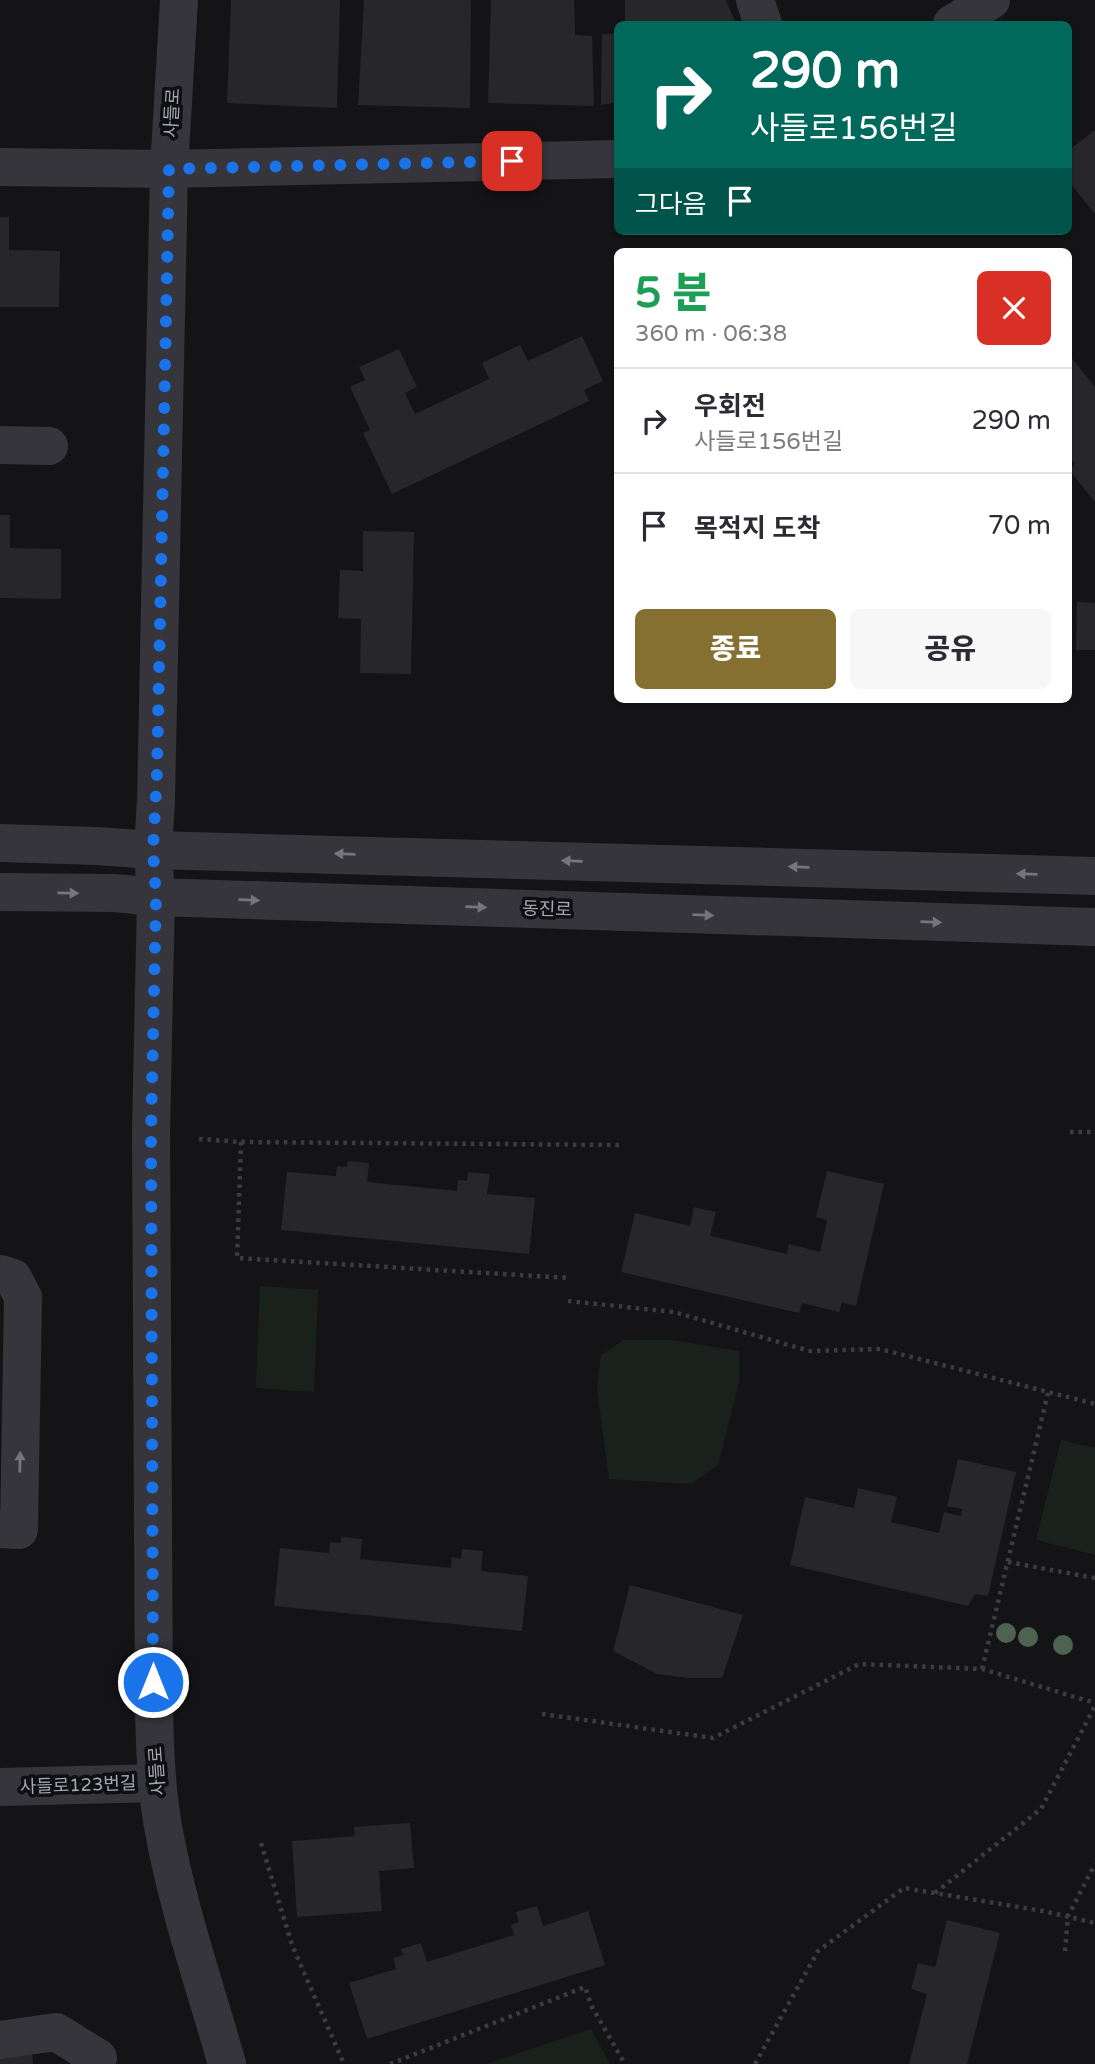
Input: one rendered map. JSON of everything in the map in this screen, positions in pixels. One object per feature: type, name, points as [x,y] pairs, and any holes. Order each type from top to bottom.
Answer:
[{"type":"street","name":"사들로","points":[[179,0],[169,169],[142,838],[156,897],[151,1133],[153,1669],[157,1783],[171,1865],[227,2064]]},
{"type":"street","points":[[755,0],[762,21]]},
{"type":"street","points":[[957,21],[991,0]]},
{"type":"street","points":[[0,167],[169,169],[614,159]]},
{"type":"street","points":[[0,446],[49,446]]},
{"type":"street","points":[[0,843],[142,838],[195,850],[1095,876]]},
{"type":"street","name":"동진로","points":[[0,892],[114,893],[156,897],[1095,928]]},
{"type":"street","points":[[114,893],[155,939],[201,898]]},
{"type":"street","points":[[0,1274],[13,1278],[23,1297],[9,1530]]},
{"type":"street","name":"사들로123번길","points":[[0,1787],[157,1783]]},
{"type":"street","points":[[0,2040],[56,2032],[98,2058]]},
{"type":"path","points":[[1070,1132],[1095,1132]]},
{"type":"path","points":[[199,1139],[241,1142],[620,1144]]},
{"type":"path","points":[[241,1142],[237,1258],[569,1278]]},
{"type":"path","points":[[568,1301],[674,1312],[810,1351],[880,1349],[1095,1404]]},
{"type":"path","points":[[982,1669],[1048,1393]]},
{"type":"path","points":[[1008,1562],[1095,1578]]},
{"type":"path","points":[[542,1714],[713,1738],[859,1664],[982,1669],[1095,1704],[1041,1809],[935,1893]]},
{"type":"path","points":[[261,1843],[292,1945],[344,2064]]},
{"type":"path","points":[[1065,1951],[1068,1916],[1095,1864]]},
{"type":"path","points":[[755,2064],[818,1951],[904,1888],[1095,1923]]},
{"type":"path","points":[[390,2064],[585,1987],[592,2007],[625,2064]]},
{"type":"shaded area","points":[[260,1286],[318,1290],[314,1392],[256,1388]]},
{"type":"shaded area","points":[[624,1340],[671,1340],[739,1351],[739,1382],[718,1465],[691,1484],[609,1479],[597,1389],[601,1355]]},
{"type":"shaded area","points":[[1061,1440],[1095,1448],[1095,1555],[1036,1540]]},
{"type":"shaded area","points":[[591,2029],[610,2064],[486,2064]]},
{"type":"building","points":[[231,0],[340,0],[337,108],[227,103]]},
{"type":"building","points":[[364,0],[471,0],[470,108],[358,105]]},
{"type":"building","points":[[491,0],[574,0],[575,35],[592,36],[594,106],[488,103]]},
{"type":"building","points":[[625,0],[726,0],[735,21],[625,21]]},
{"type":"building","points":[[614,33],[614,103],[601,105],[602,34]]},
{"type":"building","points":[[1095,130],[1095,214],[1072,186],[1072,148]]},
{"type":"building","points":[[0,217],[9,217],[9,250],[60,251],[59,307],[0,307]]},
{"type":"building","points":[[582,336],[603,381],[584,390],[589,401],[392,494],[363,433],[370,430],[350,387],[365,380],[359,367],[399,349],[417,387],[405,393],[415,414],[489,379],[482,363],[520,345],[528,361]]},
{"type":"building","points":[[1072,359],[1095,387],[1095,502],[1072,474],[1075,464],[1072,460]]},
{"type":"building","points":[[0,515],[10,515],[10,548],[61,549],[61,599],[0,598]]},
{"type":"building","points":[[363,531],[414,532],[411,674],[360,673],[361,619],[338,618],[340,570],[363,571]]},
{"type":"building","points":[[1077,602],[1095,603],[1095,650],[1076,650]]},
{"type":"building","points":[[348,1161],[369,1163],[367,1182],[457,1191],[458,1180],[467,1181],[468,1172],[490,1174],[487,1194],[535,1198],[529,1254],[281,1230],[287,1172],[336,1176],[337,1166],[347,1167]]},
{"type":"building","points":[[827,1171],[884,1184],[856,1306],[842,1302],[839,1312],[802,1303],[799,1313],[621,1272],[635,1213],[690,1226],[694,1207],[716,1212],[710,1236],[787,1254],[789,1244],[820,1252],[827,1220],[816,1217]]},
{"type":"building","points":[[958,1459],[1016,1472],[988,1596],[975,1594],[968,1606],[790,1565],[805,1497],[854,1508],[858,1488],[897,1497],[891,1522],[939,1533],[944,1512],[961,1516],[962,1509],[947,1506]]},
{"type":"building","points":[[341,1537],[362,1539],[360,1559],[451,1568],[452,1557],[461,1559],[462,1549],[483,1551],[481,1571],[528,1576],[522,1631],[274,1606],[280,1548],[329,1553],[330,1542],[341,1543]]},
{"type":"building","points":[[630,1585],[743,1615],[722,1678],[657,1674],[613,1651]]},
{"type":"building","points":[[410,1823],[414,1868],[379,1871],[382,1911],[297,1917],[292,1841],[355,1836],[354,1827]]},
{"type":"building","points":[[537,1906],[543,1926],[588,1911],[605,1965],[367,2039],[349,1983],[396,1969],[393,1958],[403,1955],[401,1949],[421,1943],[427,1962],[514,1935],[511,1925],[519,1922],[516,1912]]},
{"type":"building","points":[[947,1920],[1000,1933],[967,2064],[909,2064],[927,1994],[911,1989],[918,1963],[935,1967]]},
{"type":"building","points":[[32,2051],[33,2064],[0,2064],[0,2057]]},
{"type":"route","points":[[153,1682],[151,1133],[156,897],[153,850],[157,772],[169,169],[512,161]]}]
